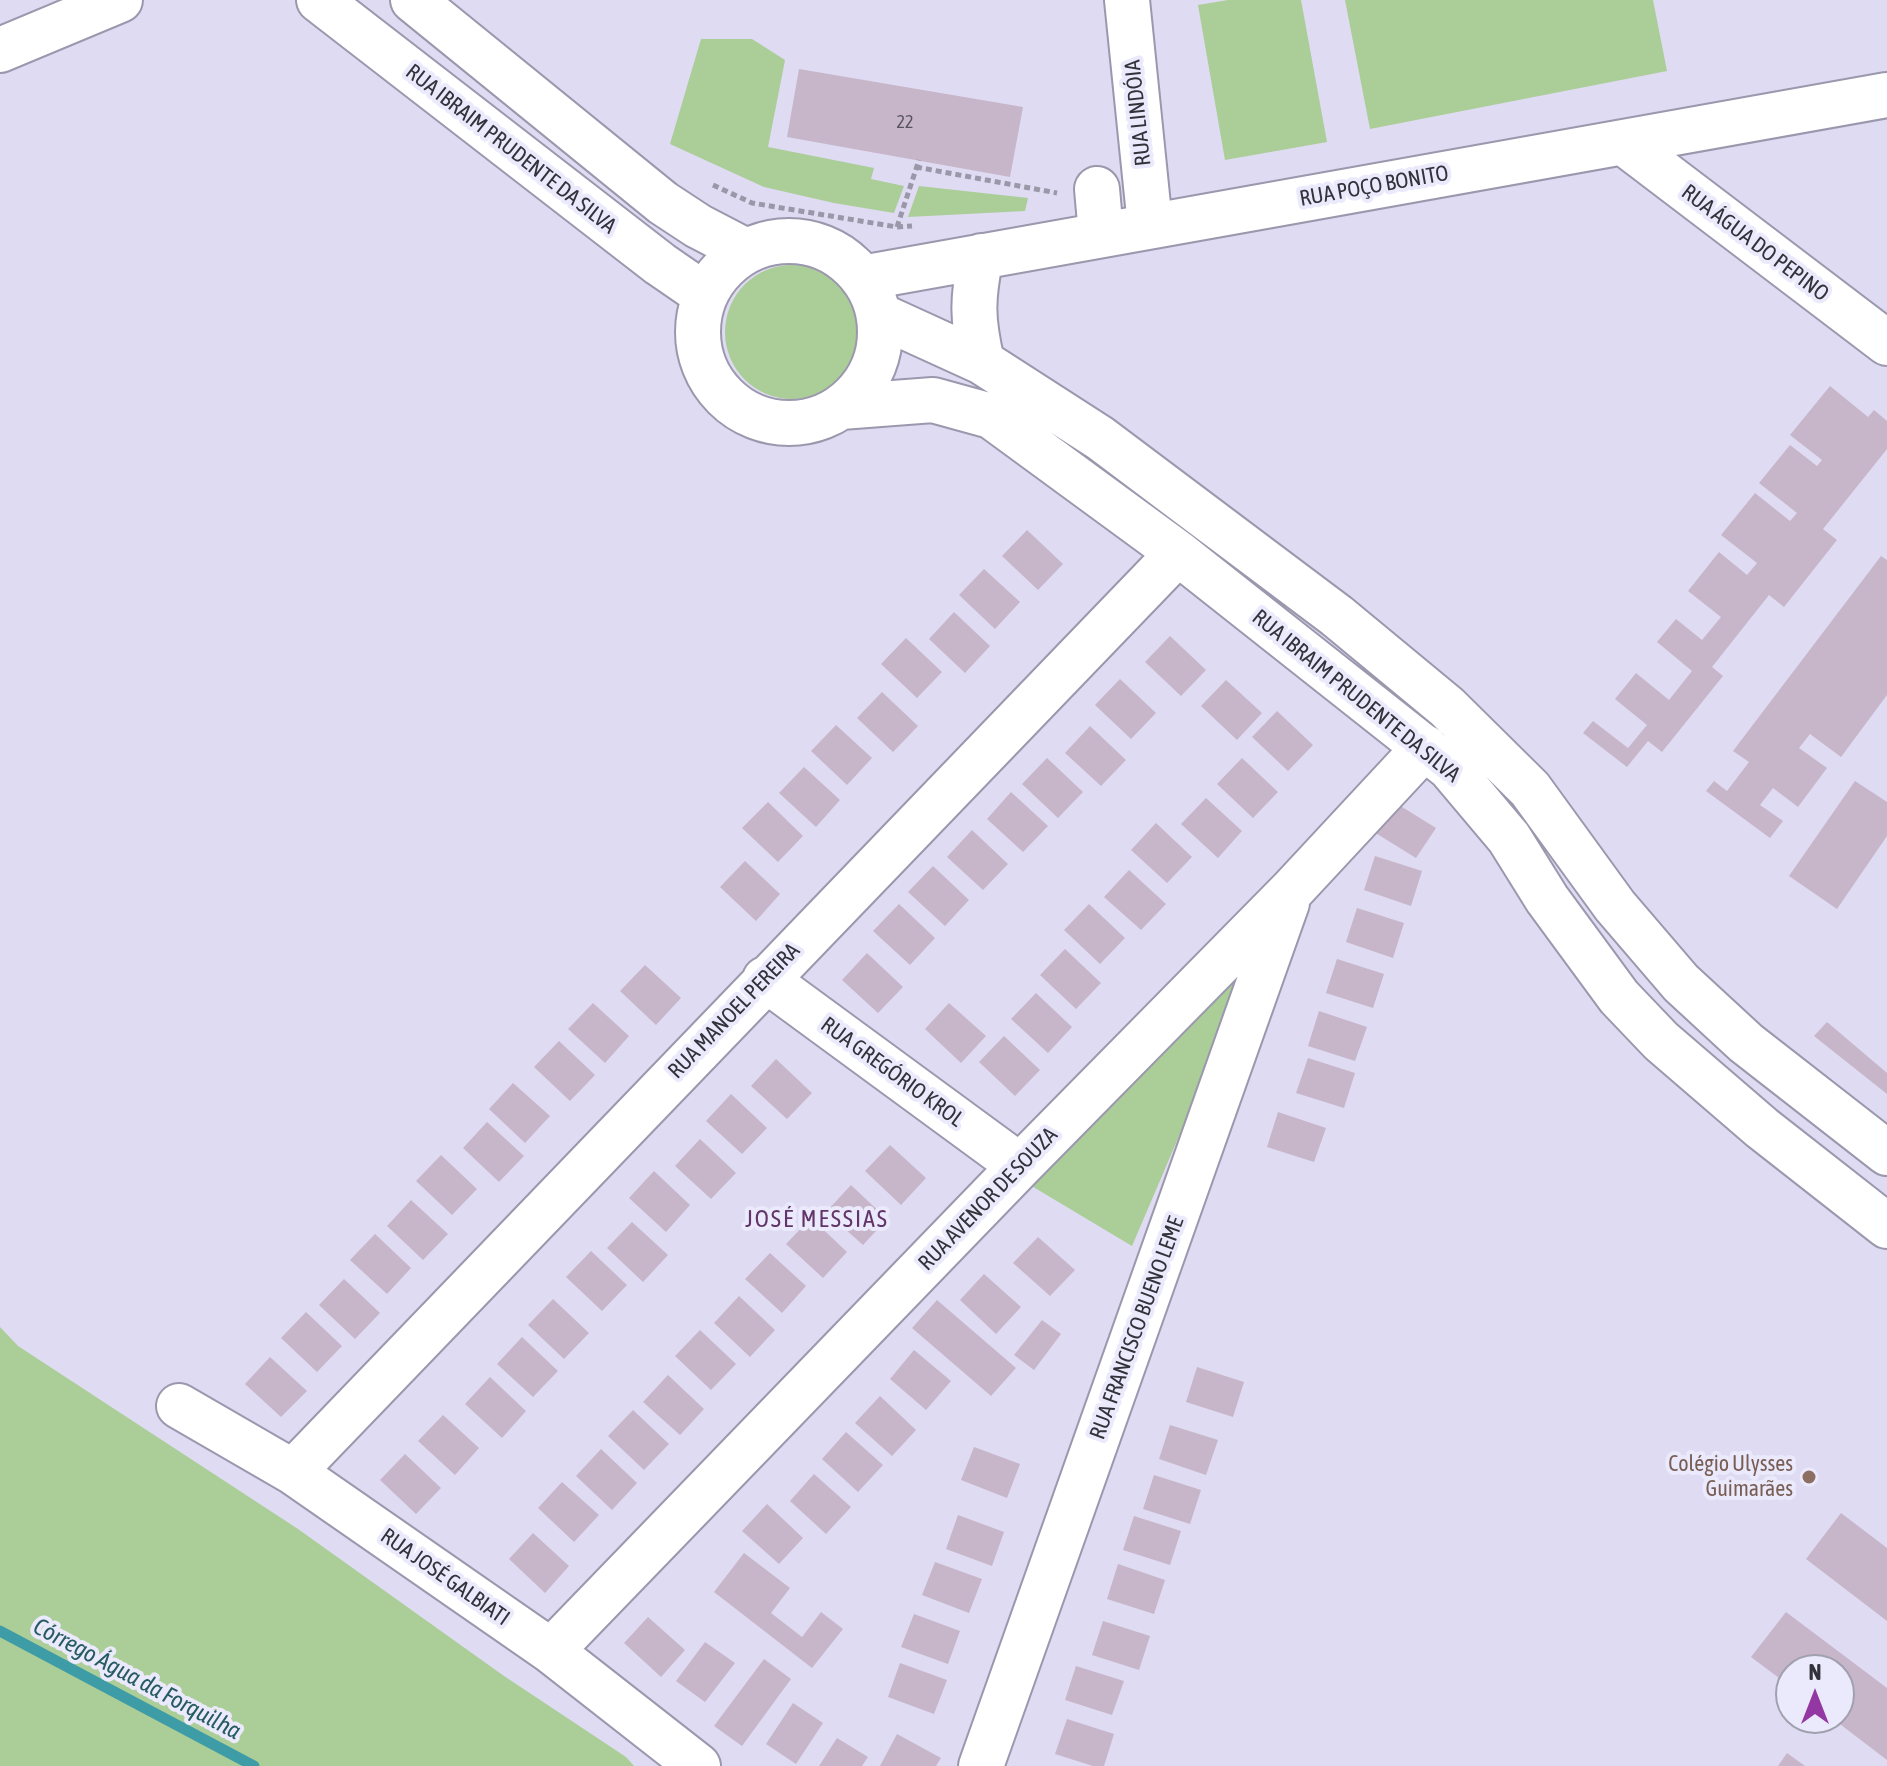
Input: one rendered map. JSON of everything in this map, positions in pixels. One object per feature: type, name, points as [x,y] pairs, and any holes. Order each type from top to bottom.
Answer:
[{"type":"street","points":[[0,50],[120,0]]},
{"type":"street","name":"RUA IBRAIM PRUDENTE DA SILVA","points":[[319,0],[660,264],[705,295]]},
{"type":"street","name":"RUA LINDÓIA","points":[[1127,0],[1150,225]]},
{"type":"street","points":[[442,7],[663,203],[746,251]]},
{"type":"street","name":"RUA POÇO BONITO","points":[[870,296],[981,256],[1887,95]]},
{"type":"street","name":"RUA ÁGUA DO PEPINO","points":[[1624,143],[1887,343]]},
{"type":"street","points":[[1097,189],[1101,234]]},
{"type":"street","points":[[796,241],[822,247],[844,260],[870,296],[880,330],[876,359],[863,386],[841,407],[815,420],[786,424],[757,418],[731,403],[711,381],[700,354],[697,324],[705,295],[722,270],[746,251],[770,243],[796,241]]},
{"type":"street","points":[[981,256],[973,297],[975,331],[982,362]]},
{"type":"street","name":"RUA IBRAIM PRUDENTE DA SILVA","points":[[870,296],[982,362],[1100,438],[1337,616],[1447,707],[1530,789],[1615,906],[1698,1000],[1746,1043],[1887,1153]]},
{"type":"street","name":"RUA IBRAIM PRUDENTE DA SILVA","points":[[841,407],[933,400],[991,416],[1178,553],[1425,747],[1473,792],[1509,838],[1547,899],[1619,997],[1661,1041],[1762,1128],[1887,1226]]},
{"type":"street","name":"RUA MANOEL PEREIRA","points":[[293,1472],[1178,553]]},
{"type":"street","name":"RUA AVENOR DE SOUZA","points":[[551,1651],[1292,890],[1425,747]]},
{"type":"street","name":"RUA FRANCISCO BUENO LEME","points":[[981,1766],[1292,890]]},
{"type":"street","name":"RUA GREGÓRIO KROL","points":[[765,979],[1020,1166]]},
{"type":"street","name":"RUA JOSÉ GALBIATI","points":[[179,1406],[293,1472],[551,1651],[698,1766]]},
{"type":"path","points":[[897,227],[918,163],[1062,194],[1058,242]]},
{"type":"path","points":[[700,179],[752,203],[897,227],[925,224]]},
{"type":"green space","points":[[1228,0],[1301,0],[1327,142],[1225,160],[1198,5]]},
{"type":"green space","points":[[1345,0],[1653,0],[1667,71],[1370,129]]},
{"type":"green space","points":[[701,39],[752,39],[785,60],[768,147],[874,168],[871,179],[904,186],[894,213],[764,187],[670,144]]},
{"type":"green space","points":[[919,186],[1028,198],[1025,211],[908,217]]},
{"type":"green space","points":[[792,265],[818,270],[839,285],[854,306],[859,332],[854,358],[839,379],[818,394],[792,399],[766,394],[745,379],[730,358],[725,332],[730,306],[745,285],[766,270]]},
{"type":"green space","points":[[1231,965],[1247,977],[1132,1246],[1030,1185]]},
{"type":"green space","points":[[0,1327],[18,1346],[298,1529],[504,1676],[626,1757],[634,1766],[0,1766]]},
{"type":"building","points":[[799,69],[1023,107],[1010,177],[787,137]]},
{"type":"building","points":[[1830,386],[1868,417],[1874,410],[1887,421],[1887,449],[1823,529],[1837,540],[1784,607],[1769,595],[1712,667],[1723,676],[1662,752],[1648,741],[1627,767],[1583,733],[1593,721],[1628,748],[1647,725],[1615,699],[1636,673],[1669,700],[1692,671],[1657,642],[1676,619],[1702,640],[1721,617],[1688,591],[1719,552],[1747,575],[1757,563],[1721,535],[1755,493],[1790,521],[1797,513],[1759,483],[1790,445],[1817,466],[1822,460],[1790,435]]},
{"type":"building","points":[[1027,530],[1063,564],[1038,590],[1002,556]]},
{"type":"building","points":[[1881,556],[1887,560],[1887,695],[1841,757],[1810,734],[1799,748],[1827,768],[1798,807],[1773,788],[1760,805],[1783,821],[1770,838],[1706,791],[1714,781],[1727,791],[1749,762],[1733,751]]},
{"type":"building","points":[[984,569],[1020,602],[995,629],[959,595]]},
{"type":"building","points":[[954,612],[990,646],[965,673],[929,639]]},
{"type":"building","points":[[1170,636],[1206,670],[1181,696],[1145,662]]},
{"type":"building","points":[[906,638],[942,672],[917,698],[881,664]]},
{"type":"building","points":[[1120,679],[1156,713],[1131,739],[1095,705]]},
{"type":"building","points":[[1226,680],[1262,713],[1237,740],[1201,706]]},
{"type":"building","points":[[882,692],[918,726],[893,752],[857,718]]},
{"type":"building","points":[[1277,711],[1313,745],[1288,771],[1252,737]]},
{"type":"building","points":[[836,725],[872,758],[847,785],[811,751]]},
{"type":"building","points":[[1090,726],[1126,760],[1101,786],[1065,753]]},
{"type":"building","points":[[1047,758],[1083,792],[1058,818],[1022,784]]},
{"type":"building","points":[[1242,758],[1278,792],[1253,818],[1217,784]]},
{"type":"building","points":[[804,767],[840,800],[816,827],[779,793]]},
{"type":"building","points":[[1855,781],[1887,802],[1887,836],[1837,909],[1789,876]]},
{"type":"building","points":[[1011,792],[1048,826],[1023,852],[987,819]]},
{"type":"building","points":[[1206,798],[1242,831],[1218,858],[1181,824]]},
{"type":"building","points":[[768,802],[803,836],[778,862],[742,828]]},
{"type":"building","points":[[1394,802],[1436,828],[1416,858],[1374,832]]},
{"type":"building","points":[[1156,823],[1192,857],[1167,883],[1131,850]]},
{"type":"building","points":[[972,830],[1008,864],[983,890],[947,857]]},
{"type":"building","points":[[1375,856],[1422,871],[1411,906],[1364,890]]},
{"type":"building","points":[[745,861],[780,894],[756,921],[720,887]]},
{"type":"building","points":[[933,866],[969,900],[945,926],[908,892]]},
{"type":"building","points":[[1129,870],[1166,904],[1141,930],[1104,897]]},
{"type":"building","points":[[899,904],[935,938],[910,965],[873,931]]},
{"type":"building","points":[[1089,904],[1125,938],[1100,964],[1064,930]]},
{"type":"building","points":[[1357,908],[1404,923],[1393,958],[1346,942]]},
{"type":"building","points":[[1065,949],[1101,983],[1076,1009],[1040,975]]},
{"type":"building","points":[[867,953],[903,987],[878,1013],[842,980]]},
{"type":"building","points":[[1337,959],[1384,974],[1373,1008],[1326,993]]},
{"type":"building","points":[[645,965],[681,998],[656,1025],[620,991]]},
{"type":"building","points":[[1036,993],[1072,1027],[1048,1053],[1011,1019]]},
{"type":"building","points":[[593,1003],[629,1036],[605,1063],[568,1029]]},
{"type":"building","points":[[949,1003],[986,1036],[961,1063],[925,1029]]},
{"type":"building","points":[[1319,1011],[1367,1027],[1355,1061],[1308,1046]]},
{"type":"building","points":[[1827,1022],[1887,1073],[1887,1094],[1814,1036]]},
{"type":"building","points":[[1004,1036],[1040,1070],[1015,1096],[979,1062]]},
{"type":"building","points":[[559,1041],[595,1075],[570,1101],[534,1067]]},
{"type":"building","points":[[1308,1058],[1355,1073],[1344,1108],[1296,1093]]},
{"type":"building","points":[[776,1059],[812,1093],[787,1119],[751,1086]]},
{"type":"building","points":[[513,1083],[550,1116],[525,1143],[489,1109]]},
{"type":"building","points":[[731,1094],[767,1128],[742,1154],[706,1121]]},
{"type":"building","points":[[1278,1112],[1326,1128],[1314,1162],[1267,1147]]},
{"type":"building","points":[[487,1122],[524,1156],[499,1182],[463,1148]]},
{"type":"building","points":[[700,1139],[736,1173],[711,1199],[675,1166]]},
{"type":"building","points":[[890,1145],[926,1178],[901,1205],[865,1171]]},
{"type":"building","points":[[441,1155],[477,1189],[452,1215],[416,1181]]},
{"type":"building","points":[[654,1171],[690,1205],[666,1232],[629,1198]]},
{"type":"building","points":[[851,1185],[887,1219],[863,1245],[826,1212]]},
{"type":"building","points":[[411,1200],[448,1234],[423,1260],[387,1226]]},
{"type":"building","points":[[811,1218],[847,1252],[823,1278],[786,1244]]},
{"type":"building","points":[[632,1222],[668,1255],[643,1282],[607,1248]]},
{"type":"building","points":[[375,1234],[411,1268],[387,1294],[350,1260]]},
{"type":"building","points":[[1038,1237],[1075,1270],[1050,1296],[1013,1263]]},
{"type":"building","points":[[591,1251],[627,1285],[602,1311],[566,1277]]},
{"type":"building","points":[[770,1253],[806,1286],[782,1313],[745,1279]]},
{"type":"building","points":[[984,1274],[1021,1307],[996,1334],[960,1300]]},
{"type":"building","points":[[344,1279],[380,1313],[355,1339],[319,1305]]},
{"type":"building","points":[[739,1296],[775,1330],[750,1357],[714,1323]]},
{"type":"building","points":[[553,1299],[589,1333],[564,1359],[528,1325]]},
{"type":"building","points":[[937,1300],[1016,1368],[991,1396],[912,1328]]},
{"type":"building","points":[[306,1312],[342,1346],[317,1372],[281,1338]]},
{"type":"building","points":[[1042,1320],[1061,1334],[1034,1370],[1014,1355]]},
{"type":"building","points":[[700,1330],[736,1364],[711,1390],[675,1356]]},
{"type":"building","points":[[522,1337],[558,1371],[533,1397],[497,1364]]},
{"type":"building","points":[[914,1350],[951,1381],[926,1410],[890,1379]]},
{"type":"building","points":[[270,1357],[307,1391],[281,1417],[245,1384]]},
{"type":"building","points":[[1197,1367],[1244,1382],[1233,1417],[1186,1402]]},
{"type":"building","points":[[668,1375],[704,1409],[680,1435],[643,1402]]},
{"type":"building","points":[[490,1377],[526,1411],[502,1438],[465,1404]]},
{"type":"building","points":[[880,1396],[916,1430],[892,1456],[855,1423]]},
{"type":"building","points":[[633,1410],[669,1444],[644,1470],[608,1436]]},
{"type":"building","points":[[443,1415],[479,1448],[455,1475],[418,1441]]},
{"type":"building","points":[[1170,1425],[1218,1440],[1206,1475],[1159,1459]]},
{"type":"building","points":[[846,1432],[883,1465],[858,1492],[822,1459]]},
{"type":"building","points":[[974,1447],[1020,1464],[1007,1498],[961,1480]]},
{"type":"building","points":[[601,1449],[637,1483],[612,1510],[576,1476]]},
{"type":"building","points":[[405,1454],[441,1488],[416,1514],[380,1480]]},
{"type":"building","points":[[814,1474],[851,1507],[826,1534],[790,1501]]},
{"type":"building","points":[[1154,1475],[1201,1490],[1190,1524],[1143,1509]]},
{"type":"building","points":[[562,1482],[599,1515],[574,1542],[538,1508]]},
{"type":"building","points":[[767,1504],[803,1538],[779,1564],[742,1531]]},
{"type":"building","points":[[1841,1513],[1887,1548],[1887,1621],[1806,1559]]},
{"type":"building","points":[[958,1515],[1004,1532],[992,1566],[946,1549]]},
{"type":"building","points":[[1134,1516],[1181,1531],[1170,1565],[1123,1550]]},
{"type":"building","points":[[533,1533],[569,1566],[545,1593],[509,1559]]},
{"type":"building","points":[[744,1553],[790,1588],[771,1613],[802,1637],[821,1612],[843,1629],[812,1668],[714,1592]]},
{"type":"building","points":[[935,1562],[982,1579],[969,1613],[922,1595]]},
{"type":"building","points":[[1118,1564],[1165,1580],[1154,1614],[1107,1599]]},
{"type":"building","points":[[1786,1612],[1842,1654],[1775,1654],[1775,1675],[1751,1657]]},
{"type":"building","points":[[914,1614],[960,1631],[948,1664],[901,1647]]},
{"type":"building","points":[[648,1617],[685,1650],[661,1677],[624,1643]]},
{"type":"building","points":[[1103,1621],[1150,1636],[1139,1670],[1092,1655]]},
{"type":"building","points":[[705,1642],[735,1663],[705,1702],[676,1681]]},
{"type":"building","points":[[764,1659],[791,1679],[742,1746],[714,1726]]},
{"type":"building","points":[[900,1663],[947,1680],[934,1714],[888,1697]]},
{"type":"building","points":[[1855,1664],[1887,1688],[1887,1760],[1853,1734]]},
{"type":"building","points":[[1076,1666],[1124,1681],[1112,1715],[1065,1700]]},
{"type":"building","points":[[793,1703],[823,1723],[796,1764],[766,1744]]},
{"type":"building","points":[[1067,1719],[1114,1734],[1104,1766],[1093,1766],[1055,1754]]},
{"type":"building","points":[[897,1734],[941,1758],[936,1766],[880,1766]]},
{"type":"building","points":[[837,1738],[868,1757],[862,1766],[819,1766]]},
{"type":"building","points":[[1787,1753],[1805,1766],[1778,1766]]},
{"type":"waterway","name":"Córrego Água da Forquilha","points":[[0,1631],[254,1766]]},
{"type":"place","name":"Colégio Ulysses Guimarães","points":[[1809,1477]]},
{"type":"district","name":"JOSÉ MESSIAS","points":[[817,1219]]}]
